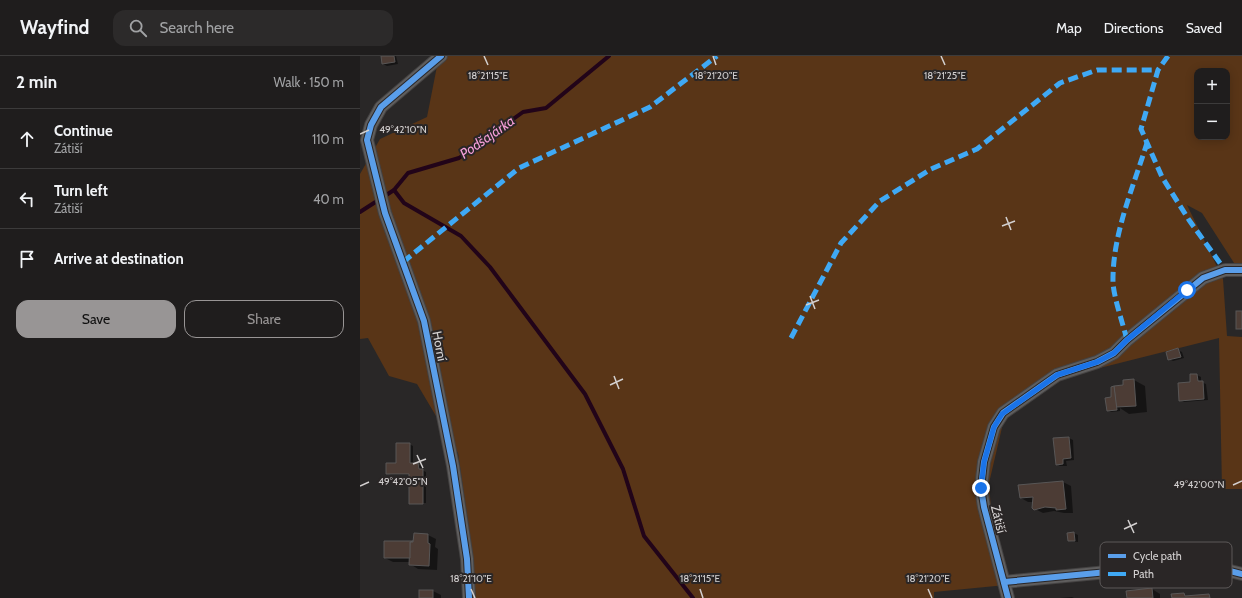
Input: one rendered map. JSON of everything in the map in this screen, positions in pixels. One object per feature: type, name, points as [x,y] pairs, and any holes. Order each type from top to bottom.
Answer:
[{"type":"street","name":"Horní","points":[[441,56],[380,107],[371,125],[367,140],[385,213],[424,321],[453,466],[467,559],[469,598]]},
{"type":"street","name":"Zátiší","points":[[1008,598],[984,507],[981,488],[986,455],[994,427],[1002,414],[1057,375],[1097,362],[1114,353],[1127,340],[1203,278],[1225,270],[1242,270]]},
{"type":"street","points":[[1232,572],[1242,574]]},
{"type":"street","points":[[1004,582],[1100,573]]},
{"type":"shaded area","points":[[439,56],[1242,56],[1242,266],[1236,266],[1202,213],[1187,205],[1223,279],[1227,336],[1242,337],[1242,489],[1222,489],[1219,338],[1060,378],[1004,419],[989,483],[992,522],[1006,585],[934,592],[934,598],[476,598],[469,528],[458,453],[417,384],[389,376],[368,338],[360,339],[360,174],[380,139],[427,117]]},
{"type":"building","points":[[381,56],[394,56],[395,62],[382,64]]},
{"type":"building","points":[[1236,311],[1242,311],[1242,329],[1236,329]]},
{"type":"building","points":[[1178,348],[1181,357],[1168,360],[1166,352]]},
{"type":"building","points":[[1190,374],[1197,374],[1198,381],[1203,381],[1204,399],[1179,401],[1178,383],[1190,382]]},
{"type":"building","points":[[1134,379],[1136,406],[1116,407],[1114,386],[1123,385],[1123,380]]},
{"type":"building","points":[[1114,386],[1117,410],[1107,411],[1105,398],[1111,397],[1111,387]]},
{"type":"building","points":[[1069,437],[1071,458],[1063,459],[1063,464],[1056,465],[1053,438]]},
{"type":"building","points":[[396,443],[410,443],[410,463],[418,463],[419,469],[423,469],[423,504],[409,504],[409,474],[386,474],[386,463],[396,463]]},
{"type":"building","points":[[1063,481],[1066,509],[1056,510],[1056,508],[1045,507],[1034,510],[1032,508],[1033,497],[1020,498],[1018,485]]},
{"type":"building","points":[[1074,532],[1075,541],[1068,541],[1067,533]]},
{"type":"building","points":[[414,533],[428,534],[428,543],[430,544],[429,566],[409,565],[410,542],[413,542]]},
{"type":"building","points":[[384,541],[413,541],[410,542],[410,558],[384,558]]},
{"type":"building","points":[[1152,588],[1153,598],[1127,598],[1126,591]]},
{"type":"building","points":[[419,590],[433,590],[433,598],[419,598]]},
{"type":"building","points":[[1184,593],[1185,596],[1209,594],[1210,598],[1172,598],[1171,594]]},
{"type":"waterway","name":"Podšajárka","points":[[360,212],[394,190],[408,173],[459,158],[523,112],[546,108],[609,56]]},
{"type":"waterway","points":[[394,190],[404,203],[461,236],[490,267],[585,394],[623,469],[644,536],[693,598]]},
{"type":"marked path","points":[[403,262],[519,168],[650,107],[717,56]]},
{"type":"marked path","points":[[1168,56],[1158,70],[1141,129],[1162,177],[1189,220],[1225,270]]},
{"type":"marked path","points":[[791,338],[841,243],[880,201],[931,169],[977,149],[1060,83],[1097,70],[1158,70]]},
{"type":"marked path","points":[[1127,340],[1114,289],[1114,265],[1116,247],[1124,212],[1147,143]]},
{"type":"cycle path","points":[[441,56],[381,107],[371,125],[367,140],[385,213],[424,321],[453,466],[467,559],[469,598]]},
{"type":"cycle path","points":[[1008,598],[984,507],[981,488],[984,462],[994,427],[1003,413],[1057,375],[1097,362],[1114,353],[1127,340],[1203,278],[1225,270],[1242,270]]},
{"type":"cycle path","points":[[1232,572],[1242,574]]},
{"type":"cycle path","points":[[1004,582],[1100,573]]},
{"type":"route","points":[[981,488],[984,462],[994,427],[1002,414],[1057,375],[1097,362],[1114,353],[1127,340],[1187,290]]}]
